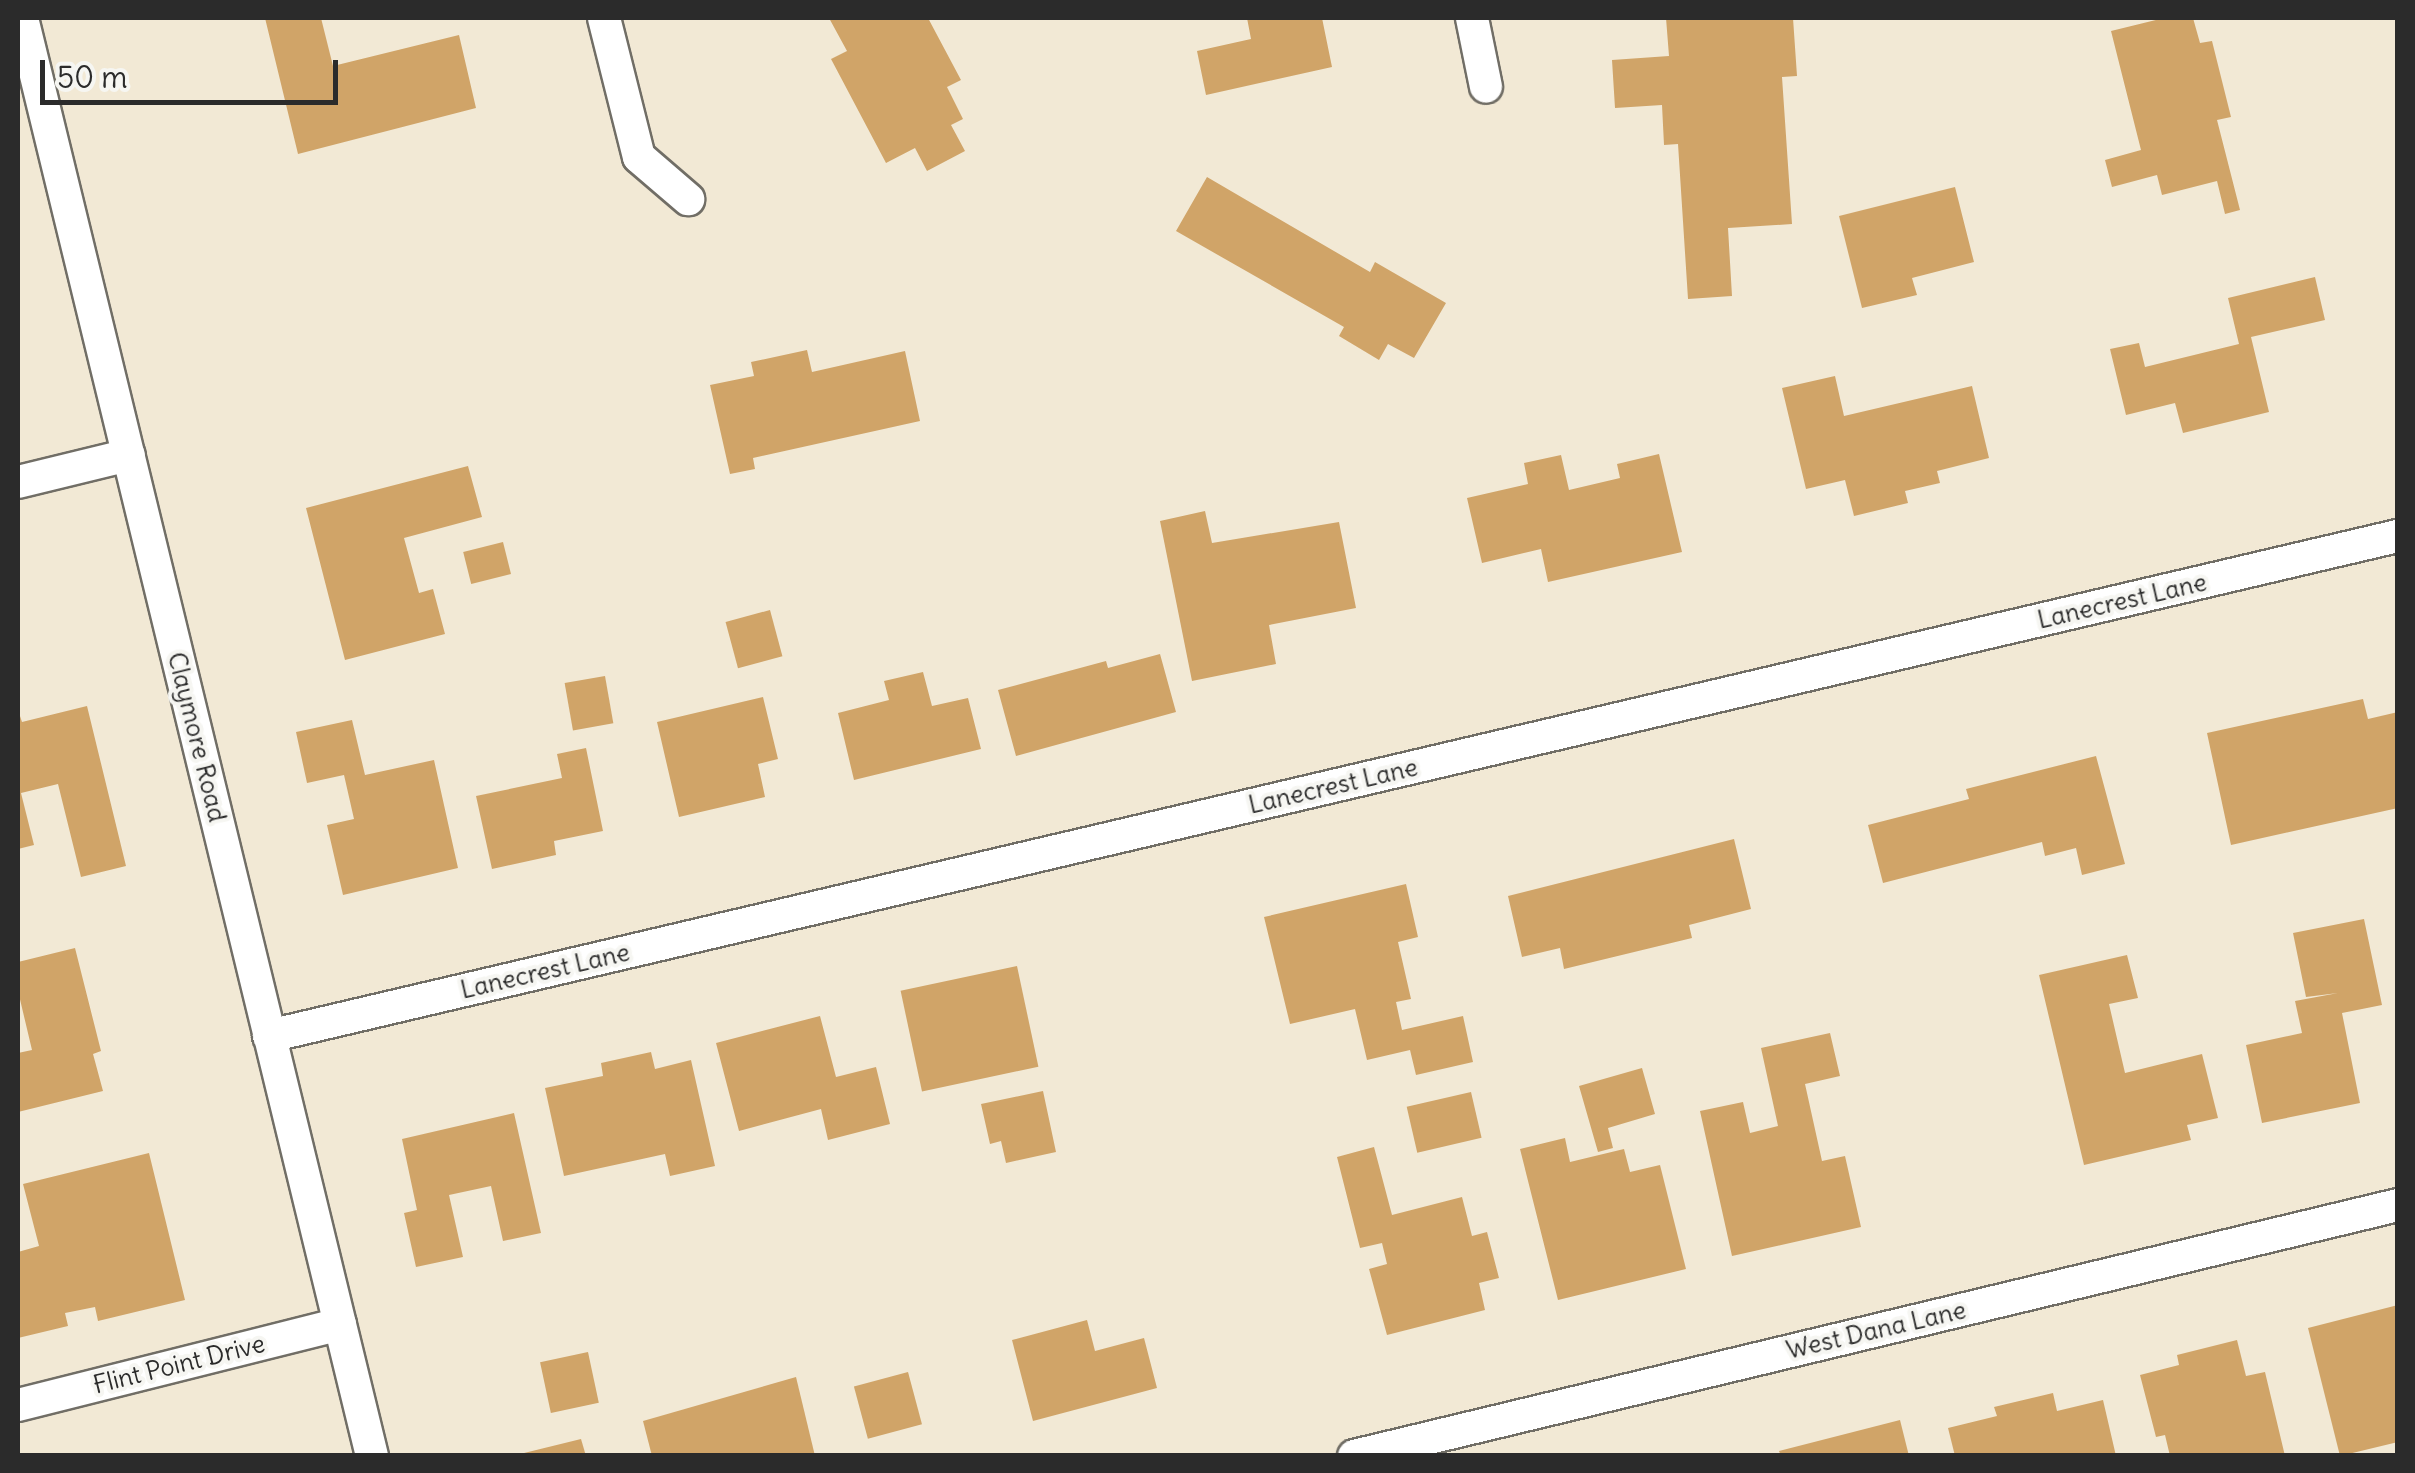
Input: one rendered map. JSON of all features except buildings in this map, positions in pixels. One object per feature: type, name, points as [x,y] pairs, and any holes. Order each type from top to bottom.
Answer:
[{"type":"street","name":"Claymore Road","points":[[22,18],[372,1456]]},
{"type":"street","points":[[604,18],[638,156],[688,199]]},
{"type":"street","points":[[1472,18],[1486,87]]},
{"type":"street","points":[[18,482],[128,455]]},
{"type":"street","name":"Lanecrest Lane","points":[[270,1036],[2398,536]]},
{"type":"street","name":"West Dana Lane","points":[[1354,1456],[2398,1205]]},
{"type":"street","name":"Flint Point Drive","points":[[18,1405],[340,1324]]}]
